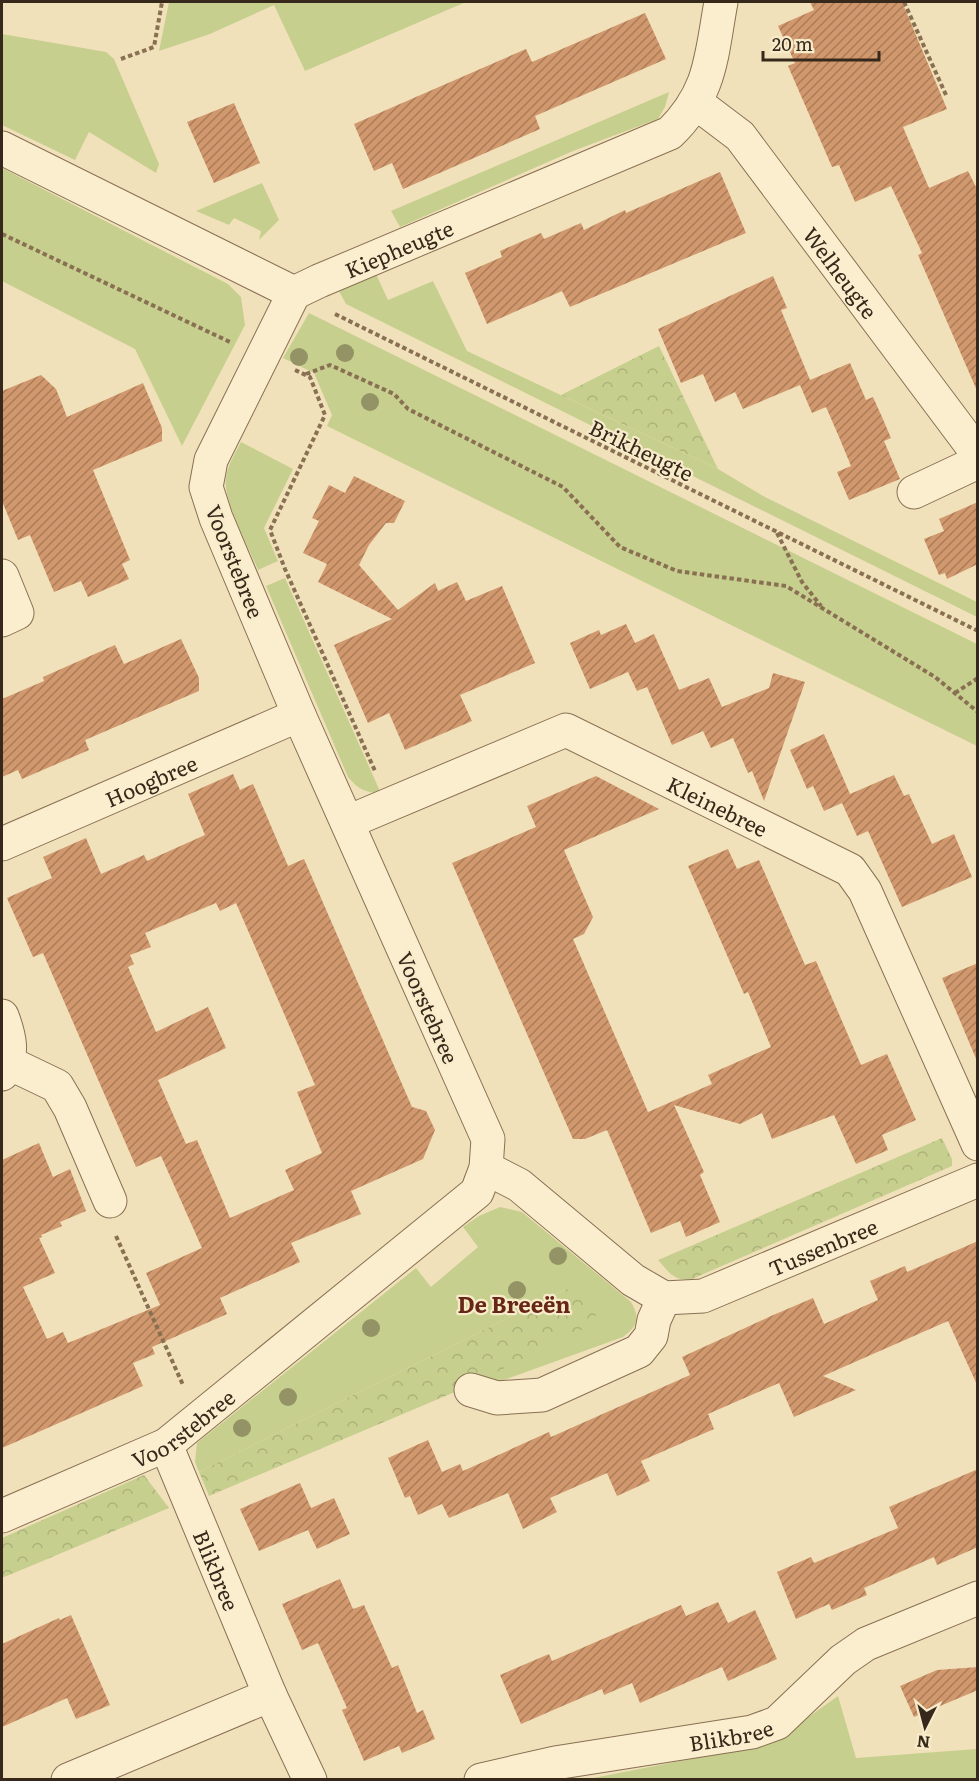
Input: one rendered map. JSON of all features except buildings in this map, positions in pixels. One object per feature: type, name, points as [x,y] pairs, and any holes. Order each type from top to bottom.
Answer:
[{"type":"street","name":"Kiepheugte","points":[[294,293],[319,280],[670,133],[686,117],[707,78],[721,2]]},
{"type":"street","name":"Welheugte","points":[[695,102],[740,136],[978,454]]},
{"type":"street","points":[[2,148],[294,293]]},
{"type":"street","name":"Voorstebree","points":[[2,1516],[166,1445],[477,1192],[486,1168],[488,1139],[299,716],[216,518],[206,486],[211,460],[294,293]]},
{"type":"street","points":[[914,492],[978,462]]},
{"type":"street","points":[[2,576],[17,613],[2,620]]},
{"type":"street","name":"Hoogbree","points":[[2,844],[299,716]]},
{"type":"street","name":"Kleinebree","points":[[348,822],[566,730],[850,870],[865,891],[969,1101],[978,1144]]},
{"type":"street","points":[[2,1016],[10,1037],[5,1068],[57,1086],[70,1108],[110,1201]]},
{"type":"street","points":[[471,1390],[497,1398],[542,1395],[639,1351],[651,1336],[654,1320],[664,1298],[633,1280],[519,1185],[486,1168]]},
{"type":"street","name":"Tussenbree","points":[[664,1298],[703,1296],[978,1180]]},
{"type":"street","name":"Blikbree","points":[[166,1445],[270,1695],[310,1779]]},
{"type":"street","name":"Blikbree","points":[[481,1779],[555,1763],[752,1732],[777,1723],[843,1660],[866,1644],[978,1598]]},
{"type":"street","points":[[68,1779],[270,1695]]},
{"type":"path","points":[[122,59],[154,47],[162,2]]},
{"type":"path","points":[[904,2],[946,94]]},
{"type":"path","points":[[2,234],[262,357],[310,377],[326,415],[270,530],[285,569],[390,804]]},
{"type":"path","name":"Brikheugte","points":[[294,293],[978,631]]},
{"type":"path","points":[[305,374],[330,365],[394,394],[408,409],[563,487],[620,547],[639,556],[677,571],[786,586],[935,677],[978,712]]},
{"type":"path","points":[[777,532],[802,582],[823,609]]},
{"type":"path","points":[[955,693],[978,678]]},
{"type":"path","points":[[110,1201],[109,1220],[198,1419]]},
{"type":"green space","points":[[169,2],[466,2],[305,71],[274,5],[210,34],[159,51]]},
{"type":"green space","points":[[2,34],[106,52],[114,59],[159,164],[156,173],[89,132],[75,160],[2,125]]},
{"type":"green space","points":[[669,92],[665,107],[658,119],[573,151],[400,227],[391,211]]},
{"type":"green space","points":[[2,168],[228,284],[241,297],[245,325],[182,446],[135,349],[2,281]]},
{"type":"green space","points":[[262,183],[279,220],[259,240],[261,231],[234,218],[229,225],[196,211]]},
{"type":"green space","points":[[376,274],[388,300],[433,281],[467,351],[718,469],[765,497],[977,602],[977,617],[346,304],[339,291]]},
{"type":"green space","points":[[309,313],[977,644],[977,746],[327,426],[332,415],[314,373],[283,358]]},
{"type":"green space","points":[[659,346],[718,469],[561,395]]},
{"type":"green space","points":[[241,442],[293,469],[264,528],[278,561],[258,570],[237,524],[226,487],[228,468]]},
{"type":"green space","points":[[285,578],[379,793],[362,789],[348,777],[266,586]]},
{"type":"green space","points":[[942,1138],[952,1159],[952,1166],[692,1279],[676,1277],[658,1260]]},
{"type":"green space","points":[[500,1207],[522,1212],[631,1302],[636,1312],[636,1321],[632,1329],[623,1337],[501,1381],[462,1389],[566,1289],[199,1472],[195,1462],[197,1443],[416,1268],[431,1287],[478,1247],[463,1227],[479,1216]]},
{"type":"green space","points":[[566,1289],[587,1297],[598,1312],[588,1327],[462,1389],[209,1496],[199,1472]]},
{"type":"green space","points":[[144,1475],[169,1508],[2,1578],[2,1538]]},
{"type":"green space","points":[[838,1696],[856,1758],[977,1749],[977,1779],[583,1780],[752,1747],[786,1733]]},
{"type":"district","name":"De Breeën","points":[[514,1303]]}]
